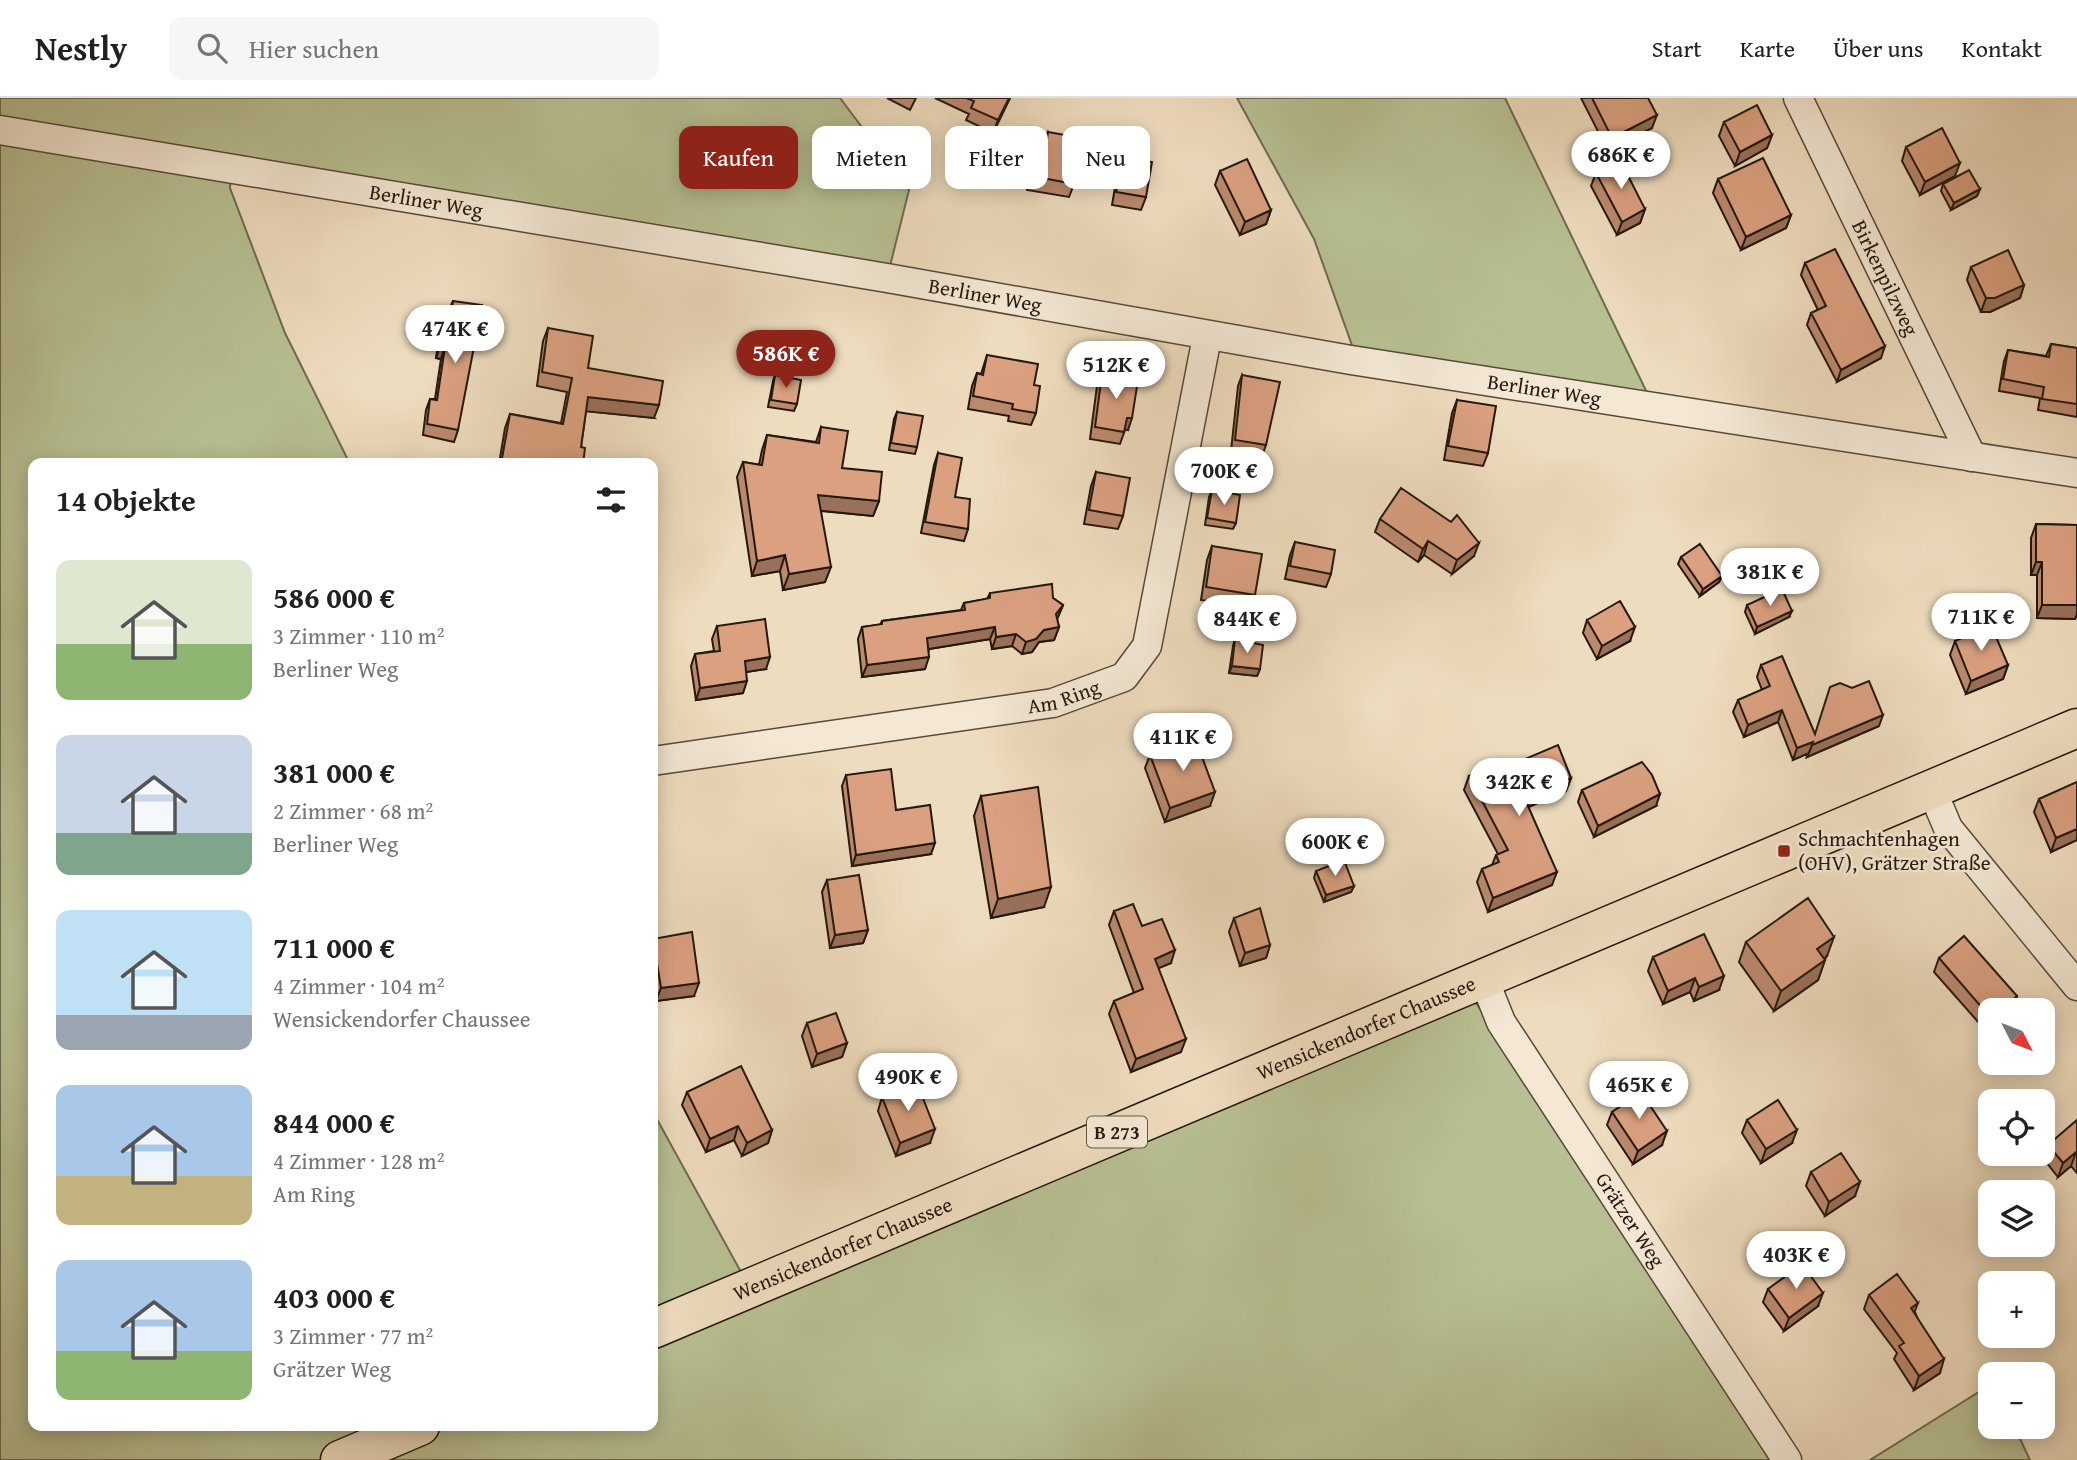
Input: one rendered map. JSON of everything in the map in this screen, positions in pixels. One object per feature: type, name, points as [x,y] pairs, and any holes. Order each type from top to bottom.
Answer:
[{"type":"main road","name":"Wensickendorfer Chaussee","points":[[658,1327],[2077,728]]},
{"type":"main road","points":[[340,1460],[408,1431]]},
{"type":"street","name":"Birkenpilzweg","points":[[1798,98],[1972,457]]},
{"type":"street","name":"Berliner Weg","points":[[0,130],[887,278],[1207,337],[1659,410],[2077,473]]},
{"type":"street","name":"Am Ring","points":[[658,760],[1053,703],[1124,677],[1147,646],[1207,337]]},
{"type":"street","points":[[1932,790],[1948,828],[2077,986]]},
{"type":"street","name":"Grätzer Weg","points":[[1483,977],[1501,1022],[1787,1460]]},
{"type":"green space","points":[[0,98],[840,98],[861,126],[812,126],[812,189],[909,190],[887,278],[231,173],[230,188],[285,333],[347,458],[28,458],[28,1431],[658,1431],[658,1121],[747,1283],[1469,992],[1771,1460],[0,1460]]},
{"type":"green space","points":[[1237,98],[1505,98],[1650,399],[1353,348],[1314,239]]},
{"type":"green space","points":[[1978,1392],[1978,1439],[2020,1439],[2030,1460],[1870,1460]]},
{"type":"building","points":[[966,98],[1009,98],[998,120],[971,108],[974,101]]},
{"type":"building","points":[[1592,98],[1648,98],[1657,115],[1612,138]]},
{"type":"building","points":[[1757,105],[1772,135],[1740,152],[1724,122]]},
{"type":"building","points":[[1942,128],[1960,163],[1925,182],[1906,147]]},
{"type":"building","points":[[1048,132],[1062,134],[1062,182],[1048,179]]},
{"type":"building","points":[[1763,158],[1791,215],[1746,237],[1718,179]]},
{"type":"building","points":[[1247,159],[1271,210],[1245,222],[1220,171]]},
{"type":"building","points":[[1620,160],[1645,209],[1622,222],[1596,173]]},
{"type":"building","points":[[1969,170],[1980,189],[1954,203],[1943,184]]},
{"type":"building","points":[[1117,189],[1147,189],[1146,197],[1116,192]]},
{"type":"building","points":[[1835,249],[1885,346],[1841,370],[1811,313],[1826,306],[1805,263]]},
{"type":"building","points":[[2008,250],[2024,285],[1995,298],[1986,298],[1971,267]]},
{"type":"building","points":[[453,301],[482,305],[458,430],[427,424],[430,399],[437,400],[445,347],[440,346],[444,319],[450,320]]},
{"type":"building","points":[[548,328],[593,336],[588,368],[663,381],[659,405],[588,397],[581,447],[585,448],[584,458],[502,458],[510,414],[563,424],[572,378],[542,372]]},
{"type":"building","points":[[2051,344],[2077,348],[2077,404],[2042,399],[2044,387],[2003,379],[2008,350],[2049,357]]},
{"type":"building","points":[[987,355],[1038,364],[1034,385],[1040,386],[1036,413],[1012,409],[1013,404],[973,396],[977,373],[983,375]]},
{"type":"building","points":[[1119,368],[1128,378],[1138,380],[1132,418],[1127,418],[1124,432],[1095,427],[1102,374],[1112,376]]},
{"type":"building","points":[[775,375],[801,380],[797,404],[771,400]]},
{"type":"building","points":[[1242,375],[1280,382],[1266,445],[1235,440]]},
{"type":"building","points":[[1457,400],[1496,406],[1488,453],[1448,446]]},
{"type":"building","points":[[897,412],[923,416],[917,447],[891,443]]},
{"type":"building","points":[[821,427],[848,431],[842,468],[882,472],[879,501],[818,495],[831,567],[789,574],[785,555],[757,561],[743,462],[762,465],[767,435],[819,443]]},
{"type":"building","points":[[938,453],[962,458],[955,497],[970,499],[968,529],[925,522]]},
{"type":"building","points":[[1096,472],[1130,478],[1123,516],[1089,510]]},
{"type":"building","points":[[1401,488],[1451,522],[1457,515],[1479,543],[1457,560],[1428,541],[1423,549],[1380,519]]},
{"type":"building","points":[[1212,490],[1240,495],[1236,523],[1207,518]]},
{"type":"building","points":[[2036,524],[2077,525],[2077,605],[2042,605],[2042,562],[2036,562]]},
{"type":"building","points":[[1295,542],[1335,550],[1331,574],[1290,566]]},
{"type":"building","points":[[1700,544],[1722,576],[1703,589],[1681,557]]},
{"type":"building","points":[[1212,546],[1262,554],[1255,595],[1206,587]]},
{"type":"building","points":[[1052,584],[1053,598],[1063,605],[1056,614],[1059,627],[1044,630],[1036,639],[1026,642],[1016,634],[996,637],[995,627],[927,638],[929,657],[867,665],[862,627],[882,624],[882,621],[965,610],[964,603],[990,598],[990,593]]},
{"type":"building","points":[[1782,589],[1792,611],[1757,627],[1747,605]]},
{"type":"building","points":[[1620,601],[1635,627],[1602,646],[1587,620]]},
{"type":"building","points":[[765,619],[770,657],[745,661],[747,681],[700,688],[695,654],[720,651],[717,626]]},
{"type":"building","points":[[1991,625],[2008,665],[1971,681],[1955,641]]},
{"type":"building","points":[[1235,639],[1263,645],[1260,669],[1232,666]]},
{"type":"building","points":[[1782,656],[1815,734],[1830,687],[1840,683],[1852,688],[1869,681],[1883,715],[1812,745],[1813,742],[1797,748],[1782,710],[1748,725],[1738,700],[1770,686],[1761,665]]},
{"type":"building","points":[[1195,738],[1215,792],[1170,808],[1150,755]]},
{"type":"building","points":[[1558,745],[1571,778],[1524,797],[1557,872],[1493,898],[1482,869],[1499,862],[1496,855],[1508,850],[1469,776],[1494,764],[1497,771]]},
{"type":"building","points":[[1642,762],[1652,775],[1660,794],[1598,826],[1582,790]]},
{"type":"building","points":[[891,769],[896,810],[930,805],[935,843],[856,855],[846,775]]},
{"type":"building","points":[[2077,782],[2077,829],[2056,838],[2039,799]]},
{"type":"building","points":[[1038,787],[1051,887],[998,899],[981,796]]},
{"type":"building","points":[[1344,860],[1354,886],[1326,895],[1316,871]]},
{"type":"building","points":[[859,875],[868,930],[835,935],[827,880]]},
{"type":"building","points":[[1808,898],[1834,937],[1817,949],[1825,960],[1781,991],[1746,942]]},
{"type":"building","points":[[1133,904],[1142,926],[1162,919],[1175,950],[1155,959],[1186,1039],[1136,1059],[1114,1001],[1143,989],[1114,911]]},
{"type":"building","points":[[1260,908],[1270,945],[1245,953],[1234,918]]},
{"type":"building","points":[[692,932],[699,983],[661,988],[658,938]]},
{"type":"building","points":[[1704,934],[1724,976],[1699,987],[1695,978],[1668,991],[1653,957]]},
{"type":"building","points":[[1964,936],[2017,996],[1978,998],[1978,1003],[1939,958]]},
{"type":"building","points":[[836,1013],[847,1043],[817,1054],[807,1023]]},
{"type":"building","points":[[741,1066],[772,1130],[747,1143],[738,1126],[710,1139],[687,1092]]},
{"type":"building","points":[[917,1083],[935,1129],[900,1143],[882,1097]]},
{"type":"building","points":[[1641,1092],[1667,1131],[1638,1151],[1612,1112]]},
{"type":"building","points":[[1778,1100],[1797,1130],[1766,1149],[1747,1120]]},
{"type":"building","points":[[2077,1120],[2077,1154],[2076,1152],[2063,1163],[2055,1153],[2055,1139]]},
{"type":"building","points":[[1841,1153],[1860,1182],[1829,1202],[1811,1172]]},
{"type":"building","points":[[1802,1264],[1823,1293],[1789,1318],[1768,1289]]},
{"type":"building","points":[[1897,1274],[1918,1303],[1911,1308],[1944,1359],[1919,1376],[1899,1346],[1904,1343],[1869,1295]]},
{"type":"place","name":"Schmachtenhagen (OHV), Grätzer Straße","points":[[1784,851]]}]
